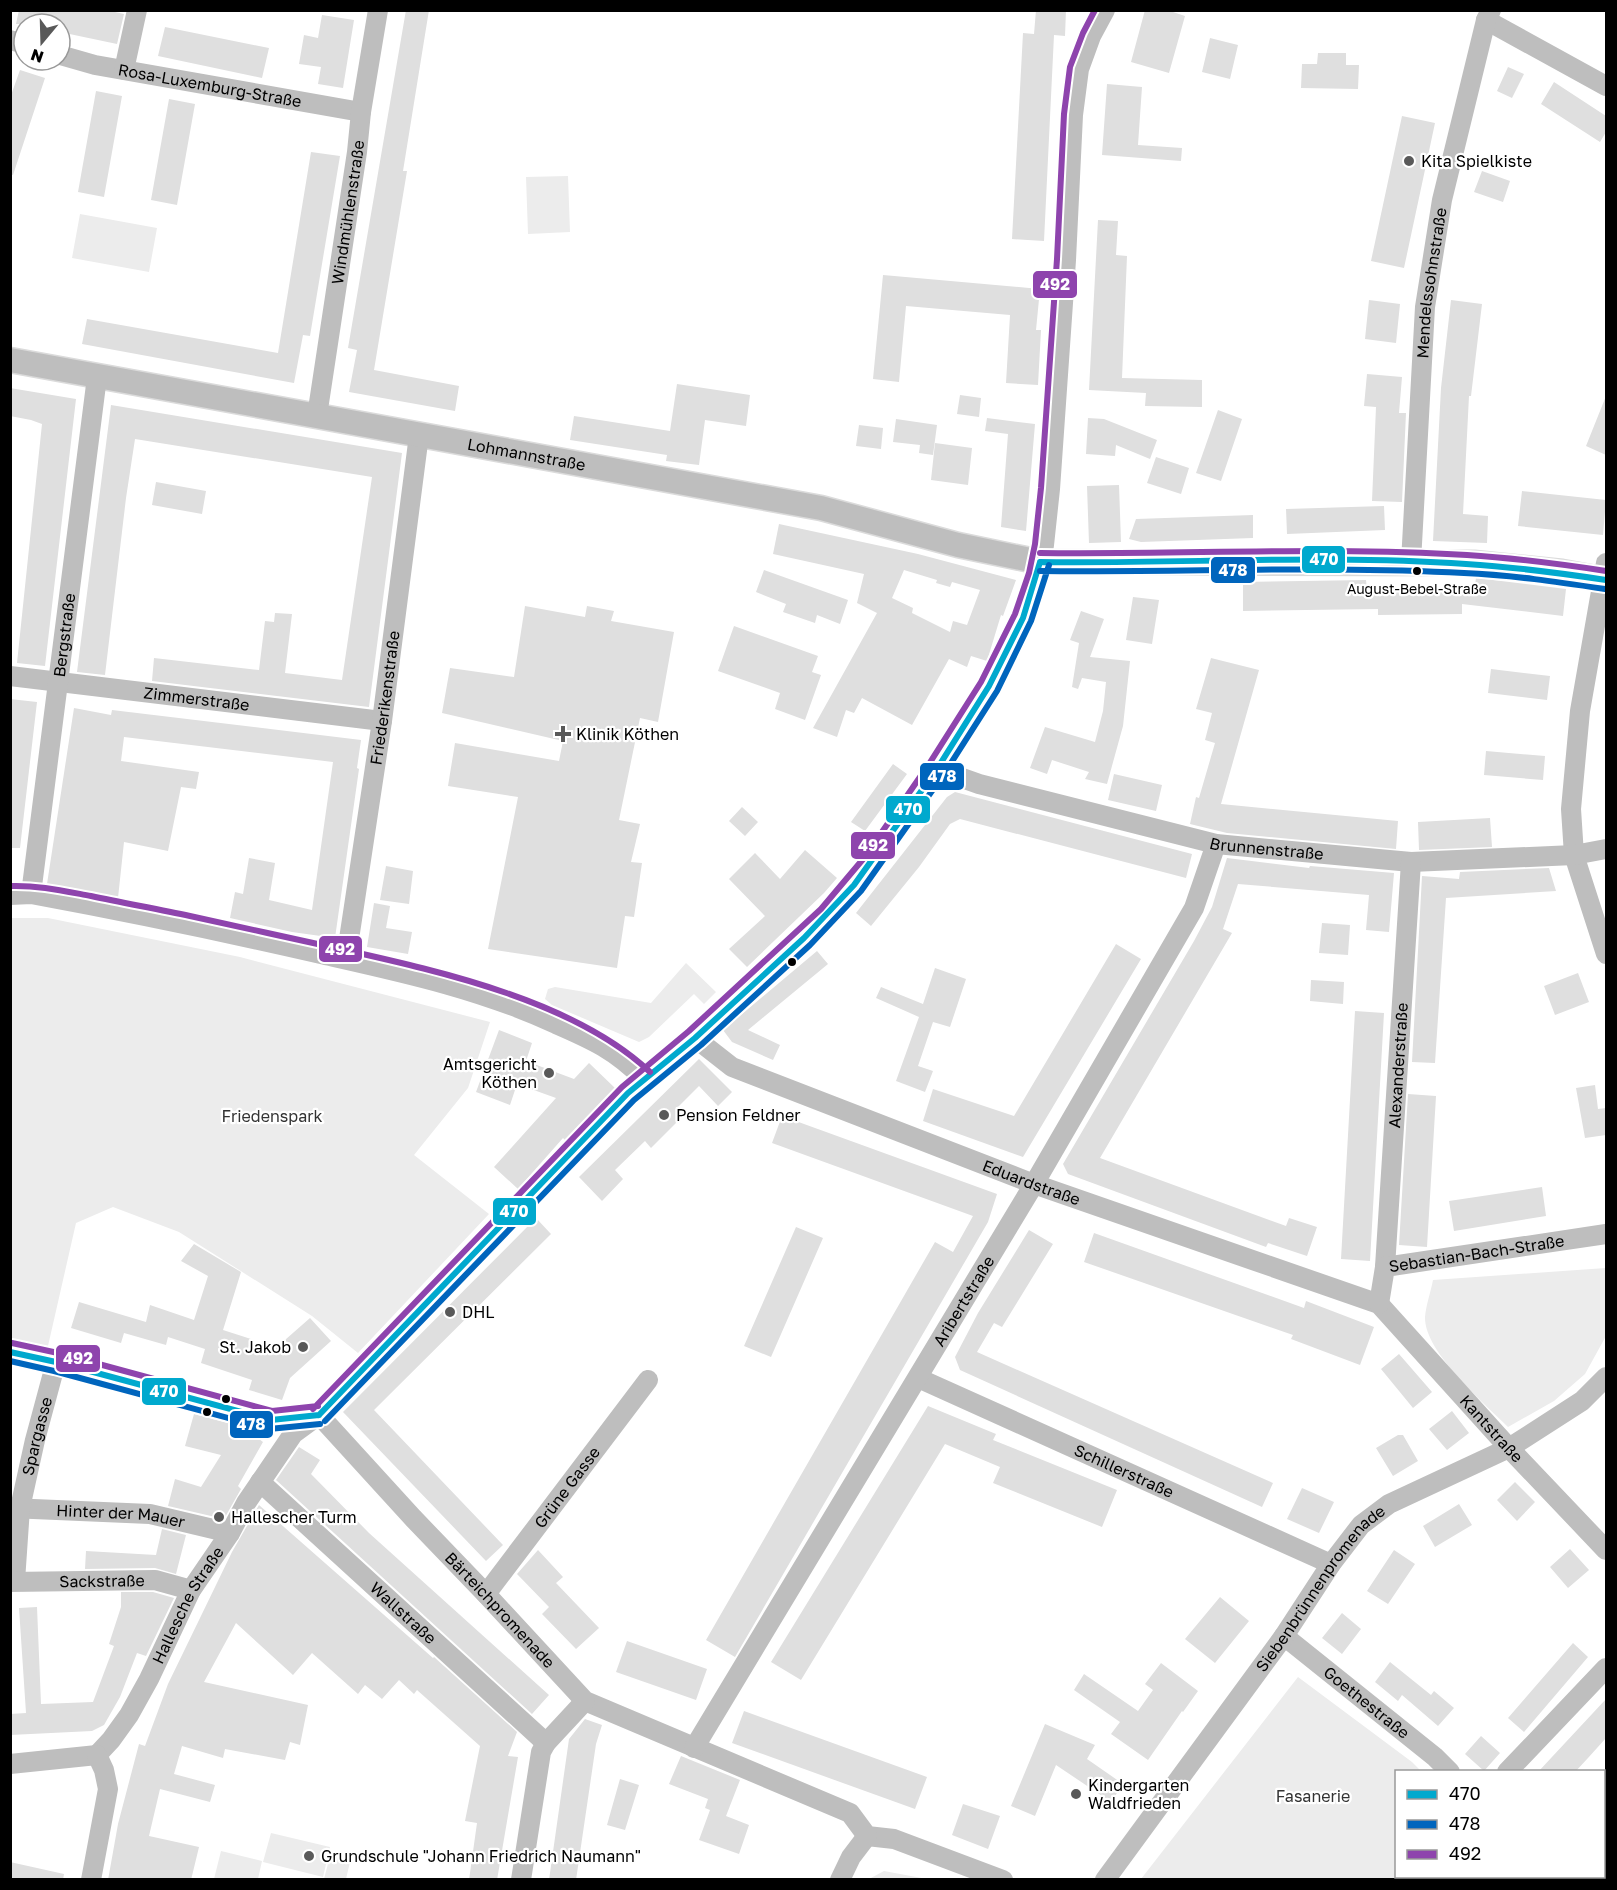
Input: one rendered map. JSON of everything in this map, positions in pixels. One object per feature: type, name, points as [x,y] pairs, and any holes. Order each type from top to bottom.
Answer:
[{"type":"main road","name":"Lohmannstraße","points":[[10,360],[821,508],[958,544],[1040,561]]},
{"type":"main road","points":[[1040,561],[1474,563],[1606,574]]},
{"type":"street","points":[[124,70],[137,10]]},
{"type":"street","name":"Windmühlenstraße","points":[[317,416],[378,10]]},
{"type":"street","name":"Hallesche Straße","points":[[97,1755],[129,1715],[149,1679],[190,1590],[230,1533],[246,1503],[293,1434],[319,1415],[628,1093],[695,1038],[804,938],[854,885],[938,769],[989,686],[1023,618],[1040,561],[1050,489],[1066,260],[1073,115],[1079,69],[1091,36],[1105,10]]},
{"type":"street","points":[[1488,15],[1606,86]]},
{"type":"street","name":"Mendelssohnstraße","points":[[1411,562],[1425,307],[1442,200],[1488,15]]},
{"type":"street","name":"Rosa-Luxemburg-Straße","points":[[72,58],[95,65],[361,112]]},
{"type":"street","name":"Bergstraße","points":[[31,894],[98,376]]},
{"type":"street","name":"Friederikenstraße","points":[[346,959],[382,721],[419,435]]},
{"type":"street","points":[[1606,574],[1580,711],[1571,809],[1574,855],[1606,954]]},
{"type":"street","name":"Zimmerstraße","points":[[10,676],[382,721]]},
{"type":"street","name":"Brunnenstraße","points":[[938,769],[979,784],[1216,844],[1411,862],[1574,855],[1606,849]]},
{"type":"street","name":"Aribertstraße","points":[[694,1748],[1034,1184],[1194,908],[1216,844]]},
{"type":"street","name":"Alexanderstraße","points":[[1385,1267],[1411,862]]},
{"type":"street","points":[[10,895],[31,894],[173,921],[426,978],[492,998],[545,1018],[602,1044],[644,1079]]},
{"type":"street","name":"Eduardstraße","points":[[695,1038],[732,1067],[1034,1184],[1379,1304]]},
{"type":"street","name":"Sebastian-Bach-Straße","points":[[1379,1304],[1385,1267],[1606,1234]]},
{"type":"street","name":"Kantstraße","points":[[1379,1304],[1509,1448],[1606,1550]]},
{"type":"street","points":[[10,1352],[56,1362],[271,1420],[319,1415]]},
{"type":"street","name":"Spargasse","points":[[13,1582],[15,1508],[56,1362]]},
{"type":"street","name":"Siebenbrünnenpromenade","points":[[1106,1880],[1284,1636],[1331,1564],[1361,1525],[1389,1504],[1509,1448],[1582,1401],[1606,1377]]},
{"type":"street","name":"Schillerstraße","points":[[918,1378],[1331,1564]]},
{"type":"street","name":"Grüne Gasse","points":[[486,1594],[648,1380]]},
{"type":"street","name":"Bärteichpromenade","points":[[319,1415],[585,1701],[850,1813],[867,1836]]},
{"type":"street","name":"Wallstraße","points":[[260,1482],[546,1743]]},
{"type":"street","name":"Hinter der Mauer","points":[[15,1508],[150,1514],[230,1533]]},
{"type":"street","name":"Sackstraße","points":[[13,1582],[155,1580],[190,1590]]},
{"type":"street","name":"Goethestraße","points":[[1284,1636],[1436,1757],[1448,1770]]},
{"type":"street","points":[[1510,1770],[1606,1668]]},
{"type":"street","points":[[521,1880],[540,1758],[546,1743],[585,1701]]},
{"type":"street","points":[[10,1764],[97,1755],[104,1770],[108,1789],[91,1880]]},
{"type":"street","points":[[840,1880],[851,1857],[867,1836],[894,1839],[1003,1880]]},
{"type":"green space","points":[[568,176],[570,232],[528,234],[526,177]]},
{"type":"green space","points":[[80,214],[157,228],[149,272],[72,258]]},
{"type":"green space","name":"Friedenspark","points":[[11,918],[48,918],[240,957],[490,1022],[468,1088],[414,1155],[489,1214],[358,1353],[312,1316],[179,1232],[113,1207],[76,1223],[48,1346],[11,1342]]},
{"type":"green space","points":[[686,963],[716,992],[704,1004],[694,994],[649,1037],[639,1042],[552,1005],[545,999],[548,989],[555,987],[651,1003]]},
{"type":"green space","points":[[1606,1268],[1606,1336],[1585,1374],[1554,1401],[1508,1427],[1444,1361],[1427,1331],[1426,1308],[1433,1280]]},
{"type":"green space","name":"Fasanerie","points":[[1298,1677],[1420,1770],[1395,1770],[1395,1878],[1519,1879],[1141,1879]]},
{"type":"green space","points":[[271,1833],[330,1847],[323,1877],[263,1862]]},
{"type":"green space","points":[[221,1851],[262,1861],[258,1879],[214,1879]]},
{"type":"green space","points":[[330,1856],[350,1862],[346,1879],[324,1879]]},
{"type":"green space","points":[[884,1871],[927,1879],[869,1879]]},
{"type":"building","points":[[19,10],[106,10],[124,14],[117,44],[72,35],[72,12],[19,12]]},
{"type":"building","points":[[406,10],[429,10],[403,171],[407,171],[374,370],[459,386],[455,411],[349,392],[357,350],[348,348]]},
{"type":"building","points":[[1036,10],[1066,10],[1065,36],[1054,35],[1044,241],[1012,239],[1023,33],[1034,34]]},
{"type":"building","points":[[1145,10],[1167,10],[1185,16],[1169,73],[1131,62]]},
{"type":"building","points":[[322,15],[354,20],[343,88],[318,84],[321,67],[299,64],[304,35],[318,38]]},
{"type":"building","points":[[165,27],[269,48],[262,78],[158,56]]},
{"type":"building","points":[[1210,38],[1238,45],[1230,79],[1202,72]]},
{"type":"building","points":[[1318,53],[1346,53],[1346,65],[1359,65],[1358,89],[1301,88],[1302,64],[1317,64]]},
{"type":"building","points":[[1508,67],[1524,74],[1512,98],[1497,91]]},
{"type":"building","points":[[19,72],[45,78],[13,175],[10,174],[10,98]]},
{"type":"building","points":[[1554,82],[1606,116],[1606,132],[1600,142],[1541,104]]},
{"type":"building","points":[[1107,84],[1142,87],[1138,145],[1182,148],[1181,161],[1102,155]]},
{"type":"building","points":[[96,91],[122,96],[104,197],[78,192]]},
{"type":"building","points":[[169,99],[195,104],[177,205],[151,200]]},
{"type":"building","name":"Kita Spielkiste","points":[[1402,116],[1435,123],[1404,268],[1371,261]]},
{"type":"building","points":[[311,152],[340,156],[310,336],[303,335],[294,383],[82,344],[87,319],[278,353]]},
{"type":"building","points":[[1482,171],[1510,181],[1503,202],[1474,192]]},
{"type":"building","points":[[1098,220],[1118,221],[1116,255],[1127,256],[1122,378],[1202,380],[1202,407],[1145,406],[1146,393],[1089,390]]},
{"type":"building","points":[[883,275],[1040,289],[1036,330],[1041,330],[1038,385],[1006,383],[1010,315],[906,306],[899,382],[873,379]]},
{"type":"building","points":[[1369,300],[1400,304],[1396,343],[1365,339]]},
{"type":"building","points":[[1451,300],[1482,304],[1471,396],[1469,396],[1463,514],[1488,516],[1487,543],[1433,541],[1441,388]]},
{"type":"building","points":[[1367,374],[1402,377],[1399,413],[1406,413],[1402,502],[1372,501],[1376,407],[1364,406]]},
{"type":"building","points":[[677,384],[750,395],[746,426],[705,420],[699,465],[666,461],[667,455],[570,440],[574,416],[670,431]]},
{"type":"building","points":[[10,388],[76,399],[45,666],[17,663],[42,424],[10,416]]},
{"type":"building","points":[[960,395],[981,398],[979,417],[957,414]]},
{"type":"building","points":[[1606,396],[1606,455],[1586,446]]},
{"type":"building","points":[[111,405],[402,453],[369,707],[152,681],[154,658],[259,670],[265,621],[274,622],[275,613],[292,614],[285,673],[342,680],[372,477],[135,439],[105,675],[77,672]]},
{"type":"building","points":[[1218,410],[1242,419],[1221,481],[1196,473]]},
{"type":"building","points":[[987,418],[1035,424],[1026,531],[1001,527],[1008,434],[985,431]]},
{"type":"building","points":[[1088,418],[1104,419],[1157,440],[1150,459],[1116,445],[1115,456],[1086,454]]},
{"type":"building","points":[[896,419],[937,425],[933,455],[919,453],[920,445],[893,442]]},
{"type":"building","points":[[859,425],[883,428],[881,449],[856,446]]},
{"type":"building","points":[[935,443],[972,448],[968,485],[931,480]]},
{"type":"building","points":[[1156,457],[1189,468],[1181,494],[1147,483]]},
{"type":"building","points":[[156,482],[206,491],[202,514],[152,505]]},
{"type":"building","points":[[1119,485],[1121,542],[1089,543],[1087,486]]},
{"type":"building","points":[[1522,491],[1606,500],[1603,535],[1518,526]]},
{"type":"building","points":[[1384,506],[1385,530],[1287,534],[1286,509]]},
{"type":"building","points":[[1253,515],[1253,538],[1141,542],[1129,539],[1136,519]]},
{"type":"building","points":[[779,524],[918,554],[1016,580],[1003,616],[1001,615],[987,661],[971,656],[967,667],[949,659],[912,725],[862,698],[854,713],[846,710],[837,737],[813,728],[877,613],[857,603],[864,574],[773,554]],"holes":[[[904,570],[937,580],[936,583],[950,587],[952,582],[980,590],[967,625],[953,621],[950,632],[912,613],[913,608],[892,598]]]},
{"type":"building","points":[[764,570],[848,600],[840,624],[817,615],[815,623],[783,612],[786,604],[756,592]]},
{"type":"building","points":[[1476,578],[1566,589],[1563,616],[1462,604],[1462,614],[1378,615],[1378,609],[1243,611],[1243,582],[1366,580],[1367,591],[1474,591]]},
{"type":"building","points":[[1133,597],[1159,600],[1152,644],[1126,640]]},
{"type":"building","points":[[525,606],[585,617],[587,606],[614,611],[611,621],[674,632],[658,722],[640,718],[619,820],[640,824],[631,862],[642,863],[634,917],[625,916],[617,968],[488,949],[518,797],[448,786],[455,743],[559,761],[563,741],[442,713],[450,668],[514,677]]},
{"type":"building","points":[[1081,611],[1104,619],[1090,657],[1130,661],[1123,726],[1107,784],[1085,779],[1089,772],[1052,760],[1047,774],[1030,768],[1045,727],[1095,742],[1103,711],[1106,682],[1082,678],[1078,689],[1072,687],[1079,643],[1070,640]]},
{"type":"building","points":[[734,626],[818,656],[812,672],[821,675],[805,720],[775,709],[780,693],[718,671]]},
{"type":"building","points":[[1211,658],[1259,670],[1221,804],[1398,821],[1396,849],[1227,833],[1190,824],[1196,797],[1199,798],[1215,743],[1205,740],[1212,713],[1196,709]]},
{"type":"building","points":[[1491,669],[1550,676],[1547,700],[1488,693]]},
{"type":"building","points":[[10,699],[37,702],[20,848],[10,848]]},
{"type":"building","points":[[74,708],[111,715],[112,710],[361,740],[335,938],[292,932],[230,918],[235,892],[243,894],[249,858],[275,863],[269,900],[312,910],[333,762],[124,737],[121,761],[199,772],[196,789],[181,787],[168,851],[124,842],[118,898],[47,884]]},
{"type":"building","points":[[1486,751],[1545,756],[1543,780],[1484,775]]},
{"type":"building","points":[[893,764],[907,774],[865,831],[851,822]]},
{"type":"building","points":[[1114,774],[1162,785],[1156,811],[1108,800]]},
{"type":"building","points":[[955,792],[1192,854],[1186,878],[960,819],[950,824],[919,867],[871,926],[856,913],[947,797]]},
{"type":"building","points":[[742,807],[758,822],[745,836],[729,821]]},
{"type":"building","points":[[1490,818],[1492,847],[1419,850],[1418,822]]},
{"type":"building","points":[[805,850],[837,878],[747,967],[729,949],[765,916],[729,879],[755,853],[780,879]]},
{"type":"building","points":[[1227,858],[1309,868],[1310,866],[1394,873],[1389,932],[1366,930],[1369,895],[1238,884],[1223,929],[1232,933],[1100,1158],[1286,1226],[1289,1218],[1317,1227],[1307,1256],[1268,1243],[1266,1247],[1068,1174],[1063,1164],[1194,941],[1212,907]]},
{"type":"building","points":[[386,866],[413,871],[409,904],[380,900]]},
{"type":"building","points":[[1549,868],[1556,891],[1446,898],[1435,1063],[1412,1062],[1422,876],[1459,879],[1460,872]]},
{"type":"building","points":[[374,903],[390,906],[386,928],[412,932],[408,954],[367,947]]},
{"type":"building","points":[[1322,923],[1350,925],[1348,955],[1319,953]]},
{"type":"building","points":[[1116,944],[1141,959],[1023,1157],[923,1121],[933,1089],[1014,1116]]},
{"type":"building","points":[[817,951],[828,964],[748,1030],[780,1045],[773,1060],[732,1042],[723,1030]]},
{"type":"building","points":[[935,968],[966,979],[950,1027],[933,1022],[918,1066],[933,1071],[925,1092],[896,1081],[919,1017],[876,998],[881,987],[923,1004]]},
{"type":"building","points":[[1578,973],[1589,1002],[1555,1015],[1544,986]]},
{"type":"building","points":[[1311,980],[1344,982],[1343,1004],[1310,1001]]},
{"type":"building","points":[[1355,1011],[1384,1013],[1370,1261],[1341,1259]]},
{"type":"building","points":[[499,1030],[532,1043],[526,1061],[574,1079],[589,1063],[615,1088],[565,1140],[563,1138],[518,1189],[494,1167],[556,1098],[517,1084],[510,1105],[476,1092]]},
{"type":"building","points":[[699,1059],[732,1092],[718,1106],[699,1086],[675,1110],[682,1117],[651,1148],[645,1141],[615,1170],[623,1179],[602,1201],[579,1177]]},
{"type":"building","points":[[1595,1085],[1598,1109],[1606,1108],[1606,1135],[1585,1138],[1576,1088]]},
{"type":"building","points":[[1408,1094],[1436,1096],[1427,1247],[1399,1245]]},
{"type":"building","points":[[782,1116],[997,1194],[988,1222],[735,1657],[706,1640],[935,1242],[953,1252],[973,1216],[772,1143]]},
{"type":"building","points":[[1542,1187],[1546,1216],[1454,1231],[1449,1201]]},
{"type":"building","points":[[536,1218],[551,1234],[374,1410],[503,1545],[486,1561],[343,1412]]},
{"type":"building","points":[[796,1227],[823,1238],[771,1357],[744,1346]]},
{"type":"building","points":[[1029,1230],[1053,1244],[1002,1327],[994,1323],[977,1352],[1273,1483],[1262,1507],[960,1370],[955,1357],[978,1313]]},
{"type":"building","points":[[1094,1233],[1304,1308],[1306,1301],[1374,1327],[1360,1365],[1291,1339],[1293,1335],[1084,1262]]},
{"type":"building","points":[[194,1244],[241,1272],[223,1330],[251,1339],[248,1349],[269,1354],[310,1318],[331,1341],[290,1378],[282,1400],[249,1390],[252,1380],[201,1363],[205,1349],[168,1337],[166,1345],[124,1333],[121,1343],[71,1328],[79,1302],[146,1322],[150,1305],[194,1320],[208,1276],[181,1261]]},
{"type":"building","points":[[1399,1354],[1432,1392],[1413,1408],[1381,1369]]},
{"type":"building","points":[[928,1406],[996,1434],[993,1440],[1117,1490],[1102,1527],[993,1483],[1000,1467],[945,1444],[801,1680],[771,1662]]},
{"type":"building","points":[[1452,1411],[1469,1433],[1447,1450],[1429,1429]]},
{"type":"building","points":[[194,1414],[243,1427],[263,1442],[238,1486],[241,1489],[224,1519],[168,1506],[175,1479],[201,1487],[221,1455],[185,1446]]},
{"type":"building","points":[[1398,1435],[1403,1435],[1418,1461],[1393,1476],[1376,1448]]},
{"type":"building","points":[[299,1447],[320,1460],[311,1474],[369,1533],[549,1695],[532,1714],[276,1480]]},
{"type":"building","points":[[1515,1482],[1535,1502],[1517,1521],[1497,1500]]},
{"type":"building","points":[[1302,1488],[1334,1502],[1319,1533],[1287,1519]]},
{"type":"building","points":[[1459,1504],[1472,1525],[1435,1547],[1423,1526]]},
{"type":"building","points":[[259,1505],[517,1732],[508,1756],[518,1757],[497,1880],[469,1880],[477,1823],[465,1821],[480,1746],[417,1690],[414,1694],[399,1680],[382,1699],[365,1685],[358,1694],[312,1653],[293,1675],[236,1623],[204,1682],[308,1705],[300,1745],[290,1742],[285,1760],[225,1749],[223,1758],[182,1746],[174,1774],[215,1785],[210,1802],[160,1789],[149,1836],[199,1847],[191,1880],[108,1880],[118,1824],[139,1744],[145,1746],[168,1684],[232,1552]]},
{"type":"building","points":[[162,1529],[186,1535],[176,1574],[155,1568],[85,1569],[86,1551],[156,1555]]},
{"type":"building","points":[[1570,1549],[1589,1570],[1568,1588],[1550,1567]]},
{"type":"building","points":[[538,1550],[563,1577],[556,1583],[599,1628],[576,1649],[542,1614],[549,1607],[517,1574]]},
{"type":"building","points":[[1394,1550],[1415,1564],[1388,1604],[1367,1591]]},
{"type":"building","points":[[121,1592],[153,1592],[174,1598],[146,1656],[137,1653],[120,1697],[104,1725],[92,1731],[10,1735],[10,1714],[26,1713],[19,1608],[37,1607],[41,1704],[93,1702],[114,1646],[109,1644],[121,1607]]},
{"type":"building","points":[[1220,1597],[1249,1621],[1215,1663],[1185,1639]]},
{"type":"building","points":[[1342,1613],[1361,1629],[1342,1654],[1322,1638]]},
{"type":"building","points":[[627,1641],[707,1669],[696,1700],[616,1672]]},
{"type":"building","points":[[1573,1643],[1588,1657],[1524,1732],[1508,1718]]},
{"type":"building","points":[[1390,1662],[1431,1695],[1434,1691],[1454,1708],[1438,1726],[1402,1695],[1398,1701],[1375,1682]]},
{"type":"building","points":[[1161,1663],[1198,1691],[1148,1760],[1111,1734],[1120,1722],[1074,1690],[1084,1674],[1138,1711],[1153,1690],[1145,1684]]},
{"type":"building","points":[[1606,1699],[1606,1738],[1577,1770],[1540,1770]]},
{"type":"building","points":[[744,1711],[927,1777],[915,1809],[732,1743]]},
{"type":"building","points":[[585,1719],[602,1725],[596,1744],[576,1880],[549,1880],[569,1739]]},
{"type":"building","name":"Kindergarten Waldfrieden","points":[[1045,1724],[1095,1745],[1087,1759],[1123,1784],[1111,1802],[1056,1765],[1035,1816],[1011,1806]]},
{"type":"building","points":[[1481,1736],[1500,1753],[1485,1770],[1465,1754]]},
{"type":"building","points":[[681,1756],[740,1780],[726,1816],[749,1825],[739,1854],[699,1840],[710,1810],[705,1808],[708,1799],[669,1784]]},
{"type":"building","points":[[620,1779],[639,1785],[625,1830],[607,1825]]},
{"type":"building","points":[[963,1804],[1000,1816],[988,1849],[952,1835]]},
{"type":"building","points":[[10,1862],[64,1874],[63,1880],[10,1880]]},
{"type":"transit line","name":"492","points":[[313,1409],[622,1087],[689,1031],[821,909],[864,858],[929,764],[981,682],[1015,614],[1029,573],[1035,544],[1057,259],[1064,114],[1070,67],[1095,10]]},
{"type":"transit line","name":"492","points":[[1040,553],[1414,552],[1502,558],[1606,571]]},
{"type":"transit line","name":"470","points":[[1040,562],[1413,561],[1501,567],[1606,580]]},
{"type":"transit line","name":"470","points":[[319,1415],[628,1093],[695,1038],[804,938],[854,885],[937,769],[989,686],[1023,618],[1040,562]]},
{"type":"transit line","name":"478","points":[[325,1421],[634,1100],[701,1045],[810,945],[861,891],[944,774],[997,691],[1031,621],[1049,565]]},
{"type":"transit line","name":"478","points":[[1040,571],[1305,569],[1411,571],[1499,575],[1605,589]]},
{"type":"transit line","name":"492","points":[[10,886],[61,890],[178,913],[424,968],[547,1008],[585,1026],[620,1048],[650,1072]]},
{"type":"transit line","name":"492","points":[[12,1343],[58,1353],[272,1411],[318,1406]]},
{"type":"transit line","name":"470","points":[[10,1352],[56,1362],[271,1420],[319,1415]]},
{"type":"transit line","name":"478","points":[[10,1361],[269,1429],[320,1424]]},
{"type":"place","name":"Kita Spielkiste","points":[[1409,161]]},
{"type":"place","name":"August-Bebel-Straße","points":[[1417,571]]},
{"type":"place","name":"Klinik Köthen","points":[[563,734]]},
{"type":"place","name":"Amtsgericht Köthen","points":[[549,1073]]},
{"type":"place","name":"Pension Feldner","points":[[664,1115]]},
{"type":"place","name":"DHL","points":[[450,1312]]},
{"type":"place","name":"St. Jakob","points":[[303,1347]]},
{"type":"place","name":"Hallescher Turm","points":[[219,1517]]},
{"type":"place","name":"Kindergarten Waldfrieden","points":[[1076,1794]]},
{"type":"place","name":"Grundschule \"Johann Friedrich Naumann\"","points":[[309,1856]]}]
